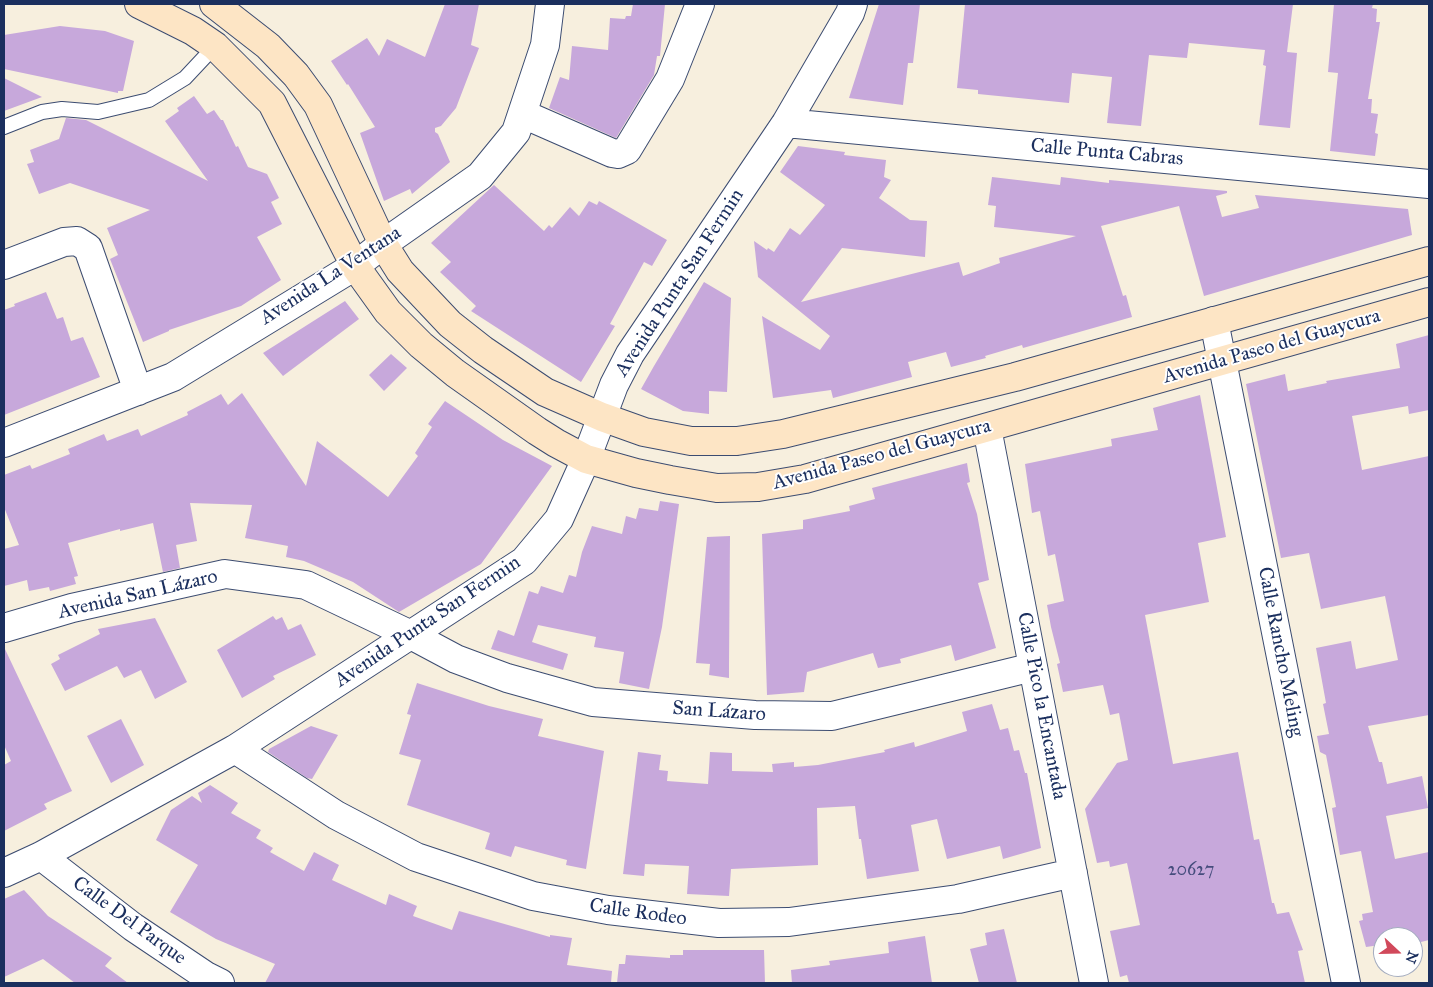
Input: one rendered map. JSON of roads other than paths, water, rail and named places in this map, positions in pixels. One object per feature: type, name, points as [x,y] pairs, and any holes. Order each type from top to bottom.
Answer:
[{"type":"main road","name":"Avenida Paseo del Guaycura","points":[[139,4],[194,31],[215,46],[272,103],[355,266],[388,312],[421,345],[455,373],[537,431],[586,459],[670,480],[717,488],[758,486],[805,479],[1429,302]]},
{"type":"main road","name":"Avenida Paseo del Guaycura","points":[[214,4],[268,46],[296,75],[318,105],[383,244],[400,271],[457,330],[545,392],[602,417],[644,432],[691,441],[737,441],[783,434],[1015,377],[1429,261]]},
{"type":"street","name":"Avenida La Ventana","points":[[4,443],[173,377],[355,266],[480,176],[516,132],[545,45],[550,4]]},
{"type":"street","points":[[523,114],[612,153],[618,154],[627,150],[670,79],[700,4]]},
{"type":"street","name":"Avenida Punta San Fermin","points":[[4,873],[41,856],[235,749],[524,561],[559,519],[586,459],[614,385],[630,354],[786,123],[850,14],[853,4]]},
{"type":"street","name":"Calle Punta Cabras","points":[[786,123],[1429,184]]},
{"type":"street","points":[[4,265],[64,242],[77,240],[88,248],[138,391]]},
{"type":"street","name":"Calle Rancho Meling","points":[[1214,321],[1346,983]]},
{"type":"street","name":"Calle Pico la Encantada","points":[[987,428],[1094,983]]},
{"type":"street","name":"Avenida San Lázaro","points":[[4,628],[72,608],[226,574],[306,585],[411,635]]},
{"type":"street","name":"San Lázaro","points":[[411,635],[456,660],[507,678],[593,702],[755,715],[832,716],[1033,667]]},
{"type":"street","name":"Calle Rodeo","points":[[235,749],[336,815],[416,857],[533,896],[608,910],[719,923],[789,922],[958,899],[1073,873]]},
{"type":"street","name":"Calle Del Parque","points":[[41,856],[133,927],[206,976],[220,983]]},
{"type":"lane","points":[[4,127],[42,112],[62,109],[98,112],[149,100],[185,78],[215,46]]}]
